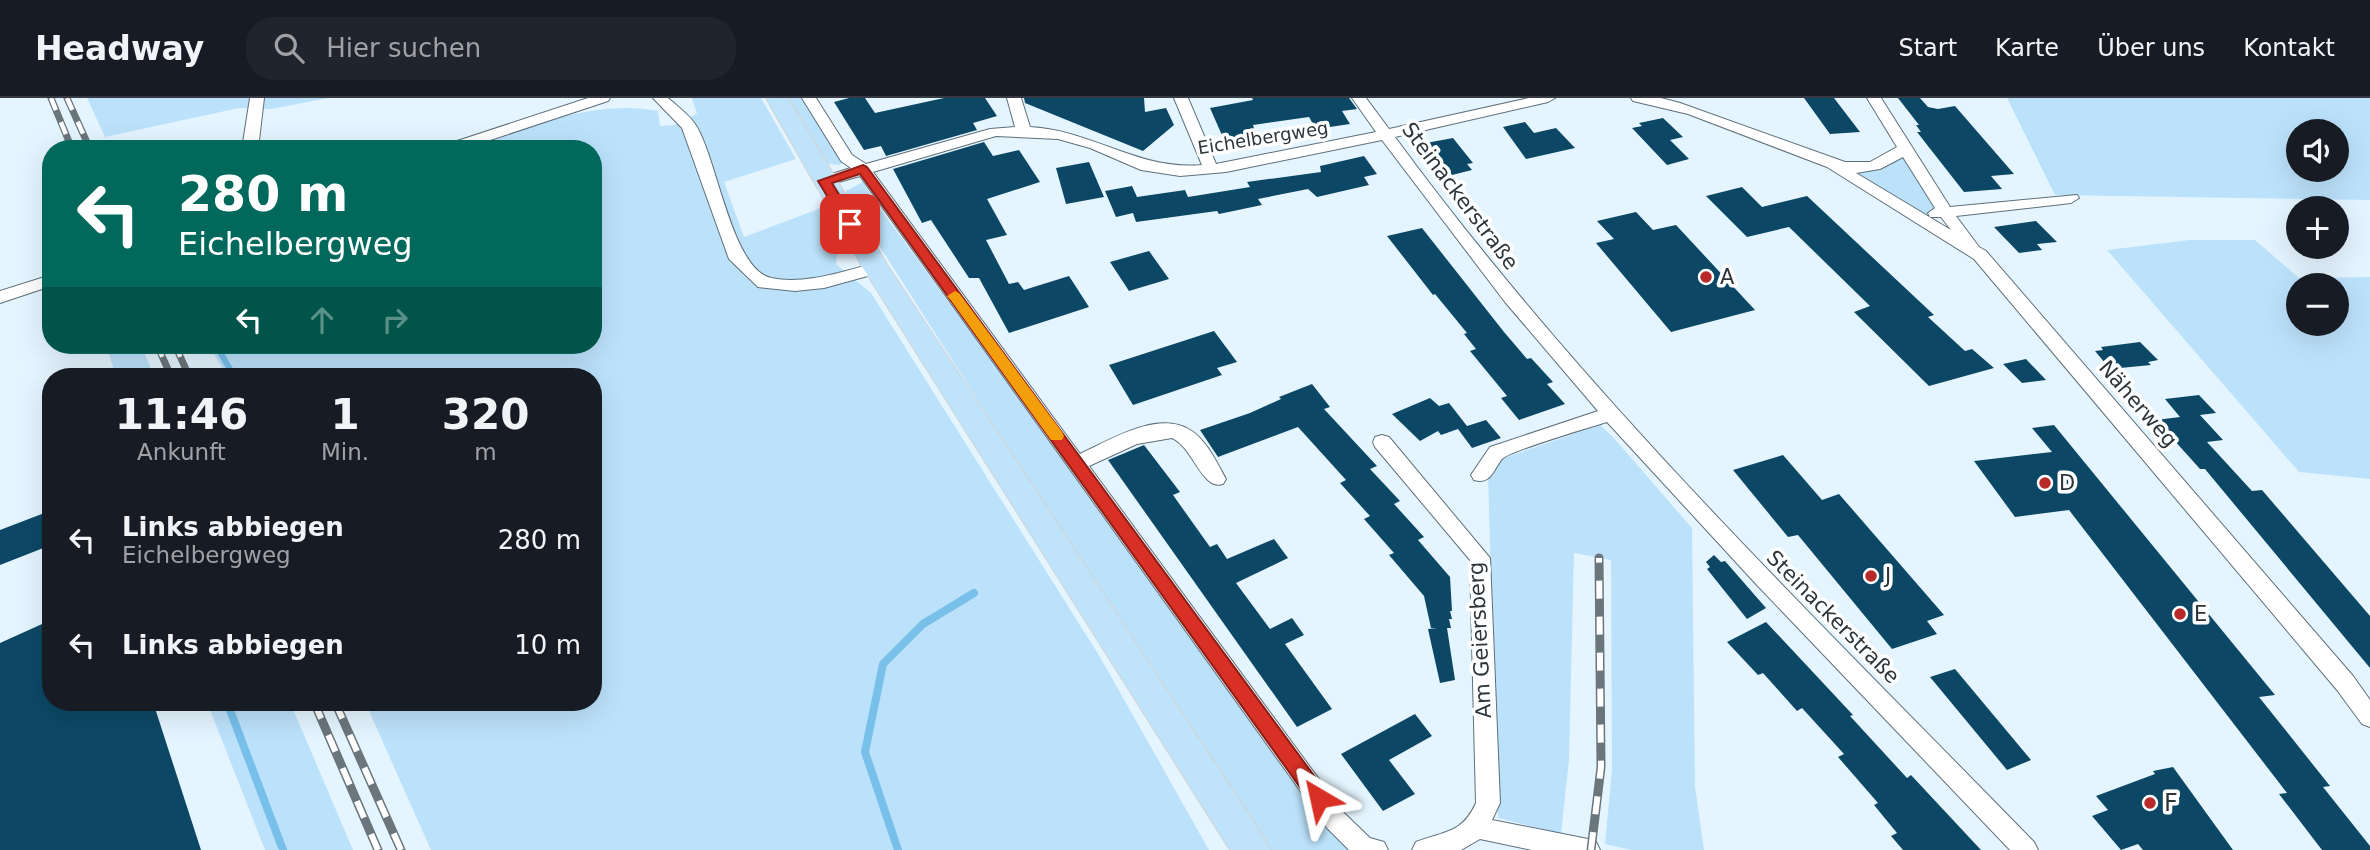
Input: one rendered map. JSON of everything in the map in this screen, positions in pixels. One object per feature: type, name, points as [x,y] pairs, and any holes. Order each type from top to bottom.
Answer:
[{"type":"main road","points":[[777,98],[876,268],[1251,850]]},
{"type":"street","points":[[251,140],[257,98]]},
{"type":"street","points":[[475,140],[603,98]]},
{"type":"street","points":[[660,98],[689,126],[737,259],[764,283],[795,285],[861,274],[876,268]]},
{"type":"street","points":[[809,98],[846,158],[863,169],[1335,820],[1364,848],[1376,850]]},
{"type":"street","points":[[1014,98],[1023,130]]},
{"type":"street","points":[[1181,98],[1211,169]]},
{"type":"street","name":"Steinackerstraße","points":[[1359,98],[1490,276],[1609,414],[1730,545],[2026,850]]},
{"type":"street","name":"Eichelbergweg","points":[[824,181],[995,132],[1023,130],[1059,134],[1135,163],[1165,170],[1211,169],[1385,136],[1548,98]]},
{"type":"street","name":"Näherweg","points":[[1638,98],[1703,114],[1833,165],[1912,216],[1980,255],[2345,683],[2370,717]]},
{"type":"street","points":[[1874,98],[1903,149],[1945,212],[1980,255]]},
{"type":"street","name":"Näherweg","points":[[1833,165],[1857,168],[1877,166],[1903,149]]},
{"type":"street","points":[[1912,216],[2071,198]]},
{"type":"street","points":[[0,297],[42,283]]},
{"type":"street","points":[[1481,475],[1497,452],[1609,414]]},
{"type":"street","points":[[1076,464],[1145,434],[1165,429],[1177,430],[1186,436],[1216,479]]},
{"type":"street","name":"Am Geiersberg","points":[[1382,442],[1479,558],[1488,803],[1478,828]]},
{"type":"street","points":[[1424,850],[1460,840],[1478,828],[1588,850]]},
{"type":"shaded area","points":[[87,98],[329,98],[271,109],[239,108],[105,137]]},
{"type":"shaded area","points":[[692,98],[761,98],[796,159],[724,182],[744,237],[821,208],[838,244],[836,264],[871,293],[1100,657],[1209,850],[431,850],[369,711],[602,711],[602,368],[222,368],[214,354],[602,354],[602,140],[487,140],[584,112],[634,108],[658,111],[660,126],[674,125],[697,114]]},
{"type":"shaded area","points":[[787,98],[805,98],[843,162],[840,165],[828,164]]},
{"type":"shaded area","points":[[2007,98],[2370,98],[2370,200],[2349,200],[2349,196],[2286,196],[2286,199],[2055,195]]},
{"type":"shaded area","points":[[1903,149],[1945,212],[1912,216],[1833,165],[1857,168]]},
{"type":"shaded area","points":[[863,182],[1352,850],[1258,850],[1125,632],[847,195],[846,191]]},
{"type":"shaded area","points":[[2190,240],[2255,240],[2293,273],[2286,273],[2286,336],[2349,336],[2349,277],[2370,277],[2370,479],[2299,472],[2107,250]]},
{"type":"shaded area","points":[[109,354],[145,354],[151,368],[113,368]]},
{"type":"shaded area","points":[[1600,425],[1692,528],[1695,786],[1704,850],[1631,850],[1605,844],[1612,770],[1611,560],[1574,553],[1569,759],[1561,834],[1498,818],[1488,476],[1501,459]]},
{"type":"shaded area","points":[[211,711],[294,711],[353,850],[265,850]]},
{"type":"building","points":[[865,98],[875,113],[944,98],[985,98],[997,116],[973,123],[977,130],[886,156],[881,146],[864,150],[834,102]]},
{"type":"building","points":[[1024,98],[1144,98],[1145,112],[1166,108],[1174,125],[1143,151],[1025,103]]},
{"type":"building","points":[[1252,98],[1349,98],[1357,109],[1342,111],[1350,124],[1316,129],[1309,117],[1253,125],[1257,138],[1251,139],[1254,145],[1228,149],[1210,108],[1253,100]]},
{"type":"building","points":[[1804,98],[1834,98],[1860,132],[1830,134]]},
{"type":"building","points":[[1898,98],[1920,98],[1928,107],[1938,109],[1955,106],[2014,174],[1991,176],[2002,189],[1964,192],[1917,132],[1921,132],[1916,125],[1919,125]]},
{"type":"building","points":[[1663,118],[1683,137],[1670,140],[1689,159],[1667,165],[1632,128],[1642,126],[1639,123]]},
{"type":"building","points":[[1525,122],[1534,133],[1556,128],[1575,148],[1526,159],[1503,127]]},
{"type":"building","points":[[1453,138],[1473,163],[1467,164],[1472,170],[1452,175],[1426,143]]},
{"type":"building","points":[[984,142],[993,156],[1019,150],[1040,182],[987,199],[1007,235],[986,240],[1009,284],[1018,282],[1024,290],[1069,276],[1089,307],[1009,333],[979,278],[969,278],[931,220],[922,223],[893,169]]},
{"type":"building","points":[[1364,156],[1377,174],[1364,177],[1369,185],[1317,197],[1308,189],[1258,199],[1262,205],[1219,214],[1217,211],[1136,222],[1133,213],[1116,217],[1105,191],[1132,186],[1137,197],[1185,190],[1188,197],[1250,187],[1247,182],[1321,172],[1320,166]]},
{"type":"building","points":[[1089,162],[1104,197],[1066,204],[1056,168]]},
{"type":"building","points":[[1742,187],[1762,207],[1807,196],[1934,315],[1928,317],[1965,351],[1972,349],[1994,368],[1929,386],[1854,312],[1870,306],[1789,227],[1747,237],[1706,196]]},
{"type":"building","name":"A","points":[[1636,212],[1653,230],[1676,225],[1755,310],[1671,332],[1596,243],[1614,239],[1597,221]]},
{"type":"building","points":[[2036,221],[2057,242],[2037,244],[2042,250],[2019,253],[1994,227]]},
{"type":"building","points":[[1422,228],[1504,332],[1527,359],[1531,358],[1553,382],[1547,384],[1565,404],[1519,420],[1501,398],[1507,396],[1470,351],[1476,349],[1464,334],[1467,333],[1387,236]]},
{"type":"building","points":[[1149,251],[1169,279],[1129,291],[1110,262]]},
{"type":"building","points":[[1214,331],[1237,362],[1217,368],[1222,375],[1133,405],[1109,365]]},
{"type":"building","points":[[2140,342],[2158,360],[2148,362],[2151,365],[2110,369],[2095,351],[2103,350],[2101,347]]},
{"type":"building","points":[[2026,359],[2046,380],[2022,383],[2003,364]]},
{"type":"building","points":[[1312,384],[1330,407],[1324,409],[1377,466],[1370,469],[1400,501],[1394,504],[1424,537],[1418,540],[1450,577],[1452,619],[1449,619],[1451,628],[1447,628],[1455,680],[1440,683],[1428,629],[1437,628],[1431,628],[1424,596],[1389,555],[1394,553],[1364,519],[1370,516],[1340,483],[1346,480],[1298,427],[1218,457],[1200,430],[1250,413],[1281,399],[1279,397]]},
{"type":"building","points":[[2199,395],[2216,413],[2200,415],[2223,440],[2207,442],[2252,491],[2262,490],[2370,616],[2370,668],[2205,469],[2200,469],[2156,420],[2180,417],[2165,399]]},
{"type":"building","points":[[1430,398],[1439,406],[1449,403],[1467,426],[1486,420],[1501,438],[1472,448],[1458,429],[1441,435],[1438,431],[1420,441],[1392,414]]},
{"type":"building","name":"E","points":[[2054,425],[2275,695],[2259,697],[2330,786],[2323,787],[2370,846],[2370,850],[2322,850],[2279,794],[2287,793],[2069,510],[2015,517],[1974,461],[2052,452],[2032,428]]},
{"type":"building","points":[[1144,445],[1180,492],[1173,495],[1210,547],[1217,544],[1227,559],[1274,539],[1288,558],[1236,583],[1270,629],[1292,618],[1304,635],[1285,644],[1332,709],[1297,727],[1108,460]]},
{"type":"building","name":"J","points":[[1783,455],[1822,500],[1839,494],[1944,615],[1927,621],[1937,634],[1892,649],[1798,535],[1788,537],[1733,470]]},
{"type":"building","points":[[42,514],[42,549],[0,565],[0,530]]},
{"type":"building","points":[[1714,555],[1721,562],[1725,561],[1766,608],[1747,619],[1707,569],[1710,567],[1706,562]]},
{"type":"building","points":[[1766,622],[1853,715],[1850,716],[1907,778],[1911,775],[1981,850],[1903,850],[1891,836],[1897,833],[1874,805],[1878,803],[1838,757],[1844,754],[1802,708],[1797,711],[1763,673],[1758,675],[1727,642]]},
{"type":"building","points":[[42,624],[42,711],[156,711],[201,850],[0,850],[0,643]]},
{"type":"building","points":[[1955,669],[2031,760],[2007,770],[1930,677]]},
{"type":"building","points":[[1415,714],[1432,736],[1389,760],[1415,794],[1383,811],[1341,754]]},
{"type":"building","name":"F","points":[[2173,767],[2233,850],[2143,850],[2138,844],[2121,850],[2092,816],[2108,810],[2096,796],[2155,774],[2153,771]]},
{"type":"waterway","points":[[221,354],[229,368]]},
{"type":"waterway","points":[[898,850],[865,752],[883,664],[923,624],[974,593]]},
{"type":"waterway","points":[[230,711],[283,850]]},
{"type":"railway","points":[[51,98],[68,140]]},
{"type":"railway","points":[[67,98],[86,140]]},
{"type":"railway","points":[[161,354],[167,368]]},
{"type":"railway","points":[[179,354],[185,368]]},
{"type":"railway","points":[[1591,850],[1601,767],[1599,558]]},
{"type":"railway","points":[[318,711],[378,850]]},
{"type":"railway","points":[[339,711],[401,850]]},
{"type":"slow traffic","points":[[955,296],[1056,436]]},
{"type":"place","name":"A","points":[[1706,277]]},
{"type":"place","name":"D","points":[[2045,483]]},
{"type":"place","name":"J","points":[[1871,576]]},
{"type":"place","name":"E","points":[[2180,614]]},
{"type":"place","name":"F","points":[[2150,803]]},
{"type":"route","points":[[850,224],[824,181],[863,169],[1319,798]]}]
